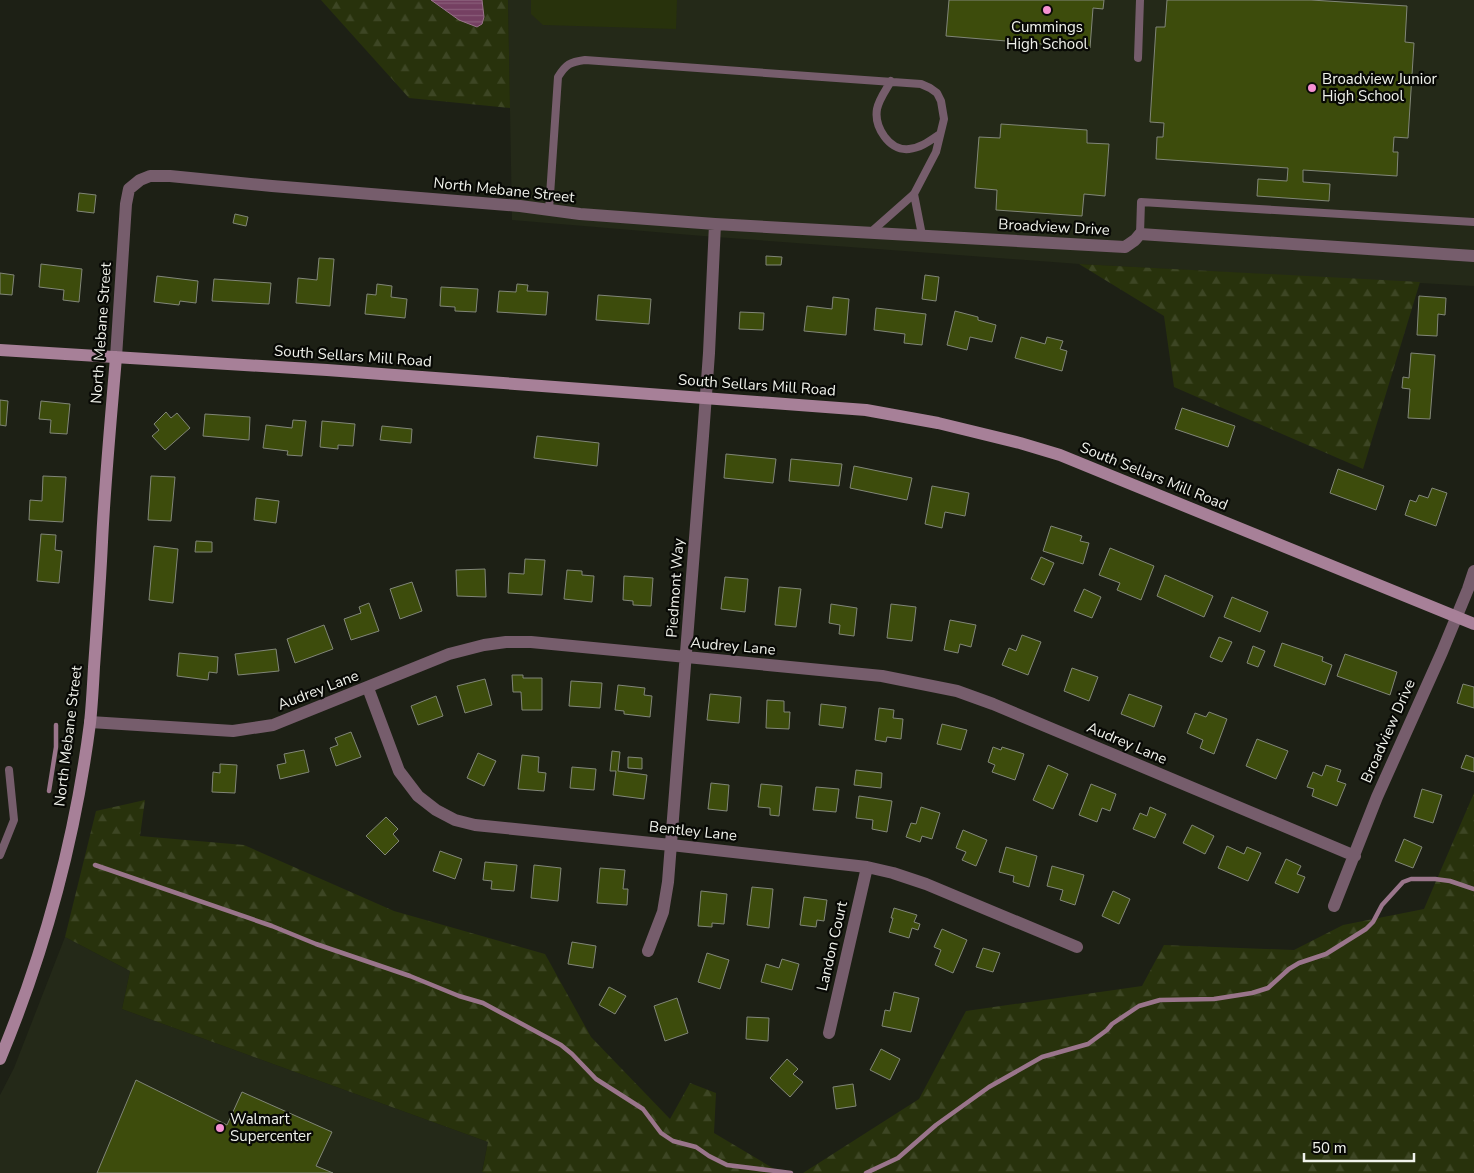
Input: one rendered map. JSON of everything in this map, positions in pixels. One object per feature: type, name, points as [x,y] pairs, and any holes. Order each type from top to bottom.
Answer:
[{"type":"main road","name":"South Sellars Mill Road","points":[[0,350],[328,370],[866,410],[938,423],[1060,455],[1474,624]]},
{"type":"main road","name":"North Mebane Street","points":[[0,1059],[21,1009],[52,914],[80,791],[90,722],[106,470],[116,357]]},
{"type":"street","name":"North Mebane Street","points":[[116,357],[126,204],[129,189],[140,180],[150,176],[170,176],[520,206],[580,214],[715,224]]},
{"type":"street","name":"Broadview Drive","points":[[715,224],[1125,247],[1140,234]]},
{"type":"street","name":"Piedmont Way","points":[[648,951],[663,912],[668,882],[709,353],[715,224]]},
{"type":"street","points":[[1140,234],[1474,256]]},
{"type":"street","name":"Broadview Drive","points":[[1334,906],[1377,797],[1456,617],[1474,571]]},
{"type":"street","name":"Audrey Lane","points":[[90,722],[233,731],[273,725],[449,654],[484,645],[506,642],[531,642],[882,676],[957,691],[993,704],[1355,856]]},
{"type":"street","name":"Bentley Lane","points":[[368,688],[399,771],[418,796],[442,814],[456,820],[475,825],[867,867],[926,884],[1077,948]]},
{"type":"street","name":"Landon Court","points":[[829,1033],[867,867]]},
{"type":"lane","points":[[1138,58],[1140,0]]},
{"type":"lane","points":[[549,210],[558,77],[564,68],[572,62],[585,60],[921,84],[937,93],[941,101],[944,119],[936,152],[914,194],[871,232]]},
{"type":"lane","points":[[891,81],[877,110],[878,127],[886,138],[899,148],[909,150],[919,147],[940,134]]},
{"type":"lane","points":[[914,194],[922,235]]},
{"type":"lane","points":[[1140,234],[1141,202],[1474,222]]},
{"type":"lane","points":[[0,855],[14,820],[9,770]]},
{"type":"shaded area","points":[[431,0],[482,0],[484,17],[482,24],[477,27],[459,20]]},
{"type":"shaded area","points":[[508,0],[1474,0],[1474,286],[1079,264],[512,220]]},
{"type":"shaded area","points":[[65,937],[130,971],[122,1009],[488,1142],[482,1171],[486,1173],[0,1173],[0,1095],[14,1068]]},
{"type":"green space","points":[[321,0],[431,0],[445,11],[484,17],[482,0],[508,0],[510,108],[409,98]]},
{"type":"green space","points":[[531,0],[677,0],[676,29],[543,25],[531,14]]},
{"type":"green space","points":[[1079,264],[1420,282],[1363,469],[1174,387],[1164,316]]},
{"type":"green space","points":[[1474,793],[1474,1173],[803,1173],[919,1099],[966,1011],[1142,986],[1164,945],[1294,950],[1343,925],[1424,909]]},
{"type":"green space","points":[[145,800],[140,836],[244,845],[394,911],[545,954],[591,1037],[670,1119],[690,1083],[716,1093],[714,1133],[781,1173],[486,1173],[482,1172],[488,1142],[122,1009],[130,971],[65,937],[96,811]]},
{"type":"building","points":[[949,0],[1104,0],[1103,9],[1093,8],[1090,48],[946,36]]},
{"type":"building","points":[[1167,0],[1311,0],[1407,6],[1405,42],[1414,43],[1408,138],[1394,137],[1393,152],[1398,152],[1397,176],[1303,170],[1303,182],[1330,184],[1329,201],[1257,196],[1258,179],[1287,181],[1288,168],[1156,159],[1157,137],[1163,137],[1164,123],[1150,122],[1156,27],[1165,27]]},
{"type":"building","points":[[1001,124],[1087,130],[1087,143],[1109,144],[1105,196],[1084,194],[1082,216],[996,210],[997,190],[975,188],[979,137],[1000,138]]},
{"type":"building","points":[[79,193],[96,195],[94,213],[77,211]]},
{"type":"building","points":[[235,214],[248,217],[246,226],[233,223]]},
{"type":"building","points":[[766,256],[782,257],[781,265],[766,265]]},
{"type":"building","points":[[319,258],[334,259],[330,306],[296,303],[298,278],[317,280]]},
{"type":"building","points":[[41,264],[82,269],[79,302],[63,300],[64,290],[39,287]]},
{"type":"building","points":[[0,273],[14,275],[12,295],[0,294]]},
{"type":"building","points":[[925,275],[939,277],[936,301],[922,299]]},
{"type":"building","points":[[157,276],[198,281],[196,303],[180,301],[179,305],[154,302]]},
{"type":"building","points":[[214,279],[271,283],[269,304],[212,301]]},
{"type":"building","points":[[377,284],[392,286],[391,297],[407,299],[405,318],[365,314],[367,294],[376,295]]},
{"type":"building","points":[[517,284],[528,285],[527,291],[548,292],[546,315],[497,312],[499,291],[516,292]]},
{"type":"building","points":[[441,287],[478,289],[476,312],[455,311],[455,307],[440,306]]},
{"type":"building","points":[[598,295],[651,299],[649,324],[596,320]]},
{"type":"building","points":[[1419,296],[1446,298],[1445,315],[1438,314],[1437,336],[1417,335]]},
{"type":"building","points":[[833,297],[849,299],[846,335],[804,331],[807,306],[832,309]]},
{"type":"building","points":[[876,308],[926,314],[922,345],[904,343],[905,334],[874,330]]},
{"type":"building","points":[[955,311],[978,317],[978,320],[996,325],[992,342],[970,337],[967,350],[947,345]]},
{"type":"building","points":[[740,312],[764,313],[763,330],[739,329]]},
{"type":"building","points":[[1021,337],[1045,344],[1047,337],[1063,341],[1060,349],[1067,351],[1062,371],[1015,358]]},
{"type":"building","points":[[1411,353],[1435,355],[1430,419],[1408,418],[1410,389],[1402,388],[1403,377],[1409,378]]},
{"type":"building","points":[[0,400],[8,401],[6,426],[0,425]]},
{"type":"building","points":[[41,401],[70,404],[67,434],[50,433],[51,420],[39,419]]},
{"type":"building","points":[[1182,408],[1235,426],[1228,447],[1175,429]]},
{"type":"building","points":[[166,412],[171,418],[177,413],[190,428],[165,450],[152,436],[159,430],[154,424]]},
{"type":"building","points":[[205,414],[250,417],[249,440],[203,436]]},
{"type":"building","points":[[293,420],[306,421],[302,456],[287,455],[288,451],[263,448],[266,425],[292,428]]},
{"type":"building","points":[[322,421],[355,424],[353,446],[338,445],[338,449],[320,447]]},
{"type":"building","points":[[382,426],[412,429],[411,443],[380,440]]},
{"type":"building","points":[[537,436],[599,443],[597,466],[534,458]]},
{"type":"building","points":[[726,454],[776,459],[773,483],[724,478]]},
{"type":"building","points":[[791,459],[842,464],[839,486],[789,481]]},
{"type":"building","points":[[854,466],[912,478],[907,500],[850,488]]},
{"type":"building","points":[[1338,469],[1384,486],[1376,510],[1330,493]]},
{"type":"building","points":[[43,476],[66,477],[63,522],[29,520],[30,500],[42,501]]},
{"type":"building","points":[[151,476],[175,477],[171,521],[148,520]]},
{"type":"building","points":[[932,486],[969,493],[965,516],[945,512],[942,528],[925,524]]},
{"type":"building","points":[[1432,488],[1447,493],[1436,526],[1405,515],[1410,500],[1416,502],[1419,495],[1428,498]]},
{"type":"building","points":[[256,498],[279,501],[276,523],[254,520]]},
{"type":"building","points":[[1051,526],[1082,536],[1080,541],[1089,543],[1083,564],[1043,551]]},
{"type":"building","points":[[41,534],[56,535],[55,550],[62,551],[59,583],[37,581]]},
{"type":"building","points":[[196,541],[212,542],[212,552],[195,552]]},
{"type":"building","points":[[154,546],[178,549],[173,603],[149,600]]},
{"type":"building","points":[[1110,548],[1154,566],[1141,600],[1117,590],[1120,583],[1099,575]]},
{"type":"building","points":[[1041,557],[1054,563],[1044,585],[1031,579]]},
{"type":"building","points":[[525,559],[545,560],[542,595],[508,593],[509,573],[524,574]]},
{"type":"building","points":[[485,569],[486,597],[457,596],[456,570]]},
{"type":"building","points":[[567,570],[582,571],[582,575],[594,576],[592,602],[564,599]]},
{"type":"building","points":[[1165,575],[1213,596],[1204,617],[1157,596]]},
{"type":"building","points":[[624,576],[653,578],[651,606],[633,605],[633,601],[623,600]]},
{"type":"building","points":[[725,577],[748,579],[745,612],[721,609]]},
{"type":"building","points":[[412,582],[422,611],[400,619],[390,589]]},
{"type":"building","points":[[779,587],[801,589],[796,627],[775,625]]},
{"type":"building","points":[[1084,589],[1101,597],[1092,618],[1074,611]]},
{"type":"building","points":[[1232,597],[1268,612],[1260,632],[1224,617]]},
{"type":"building","points":[[369,603],[379,631],[351,640],[344,619],[361,613],[359,607]]},
{"type":"building","points":[[831,604],[857,608],[854,636],[839,634],[840,625],[829,623]]},
{"type":"building","points":[[891,604],[916,607],[912,641],[887,638]]},
{"type":"building","points":[[950,620],[976,625],[971,647],[960,644],[958,653],[944,650]]},
{"type":"building","points":[[324,625],[333,649],[295,663],[287,639]]},
{"type":"building","points":[[1022,635],[1041,642],[1028,675],[1002,665],[1009,648],[1016,651]]},
{"type":"building","points":[[1219,637],[1232,642],[1222,662],[1210,657]]},
{"type":"building","points":[[1282,643],[1323,657],[1322,661],[1332,665],[1325,685],[1274,666]]},
{"type":"building","points":[[1253,646],[1265,651],[1258,667],[1247,663]]},
{"type":"building","points":[[276,649],[279,671],[238,675],[235,654]]},
{"type":"building","points":[[179,653],[218,657],[217,673],[209,672],[208,680],[177,676]]},
{"type":"building","points":[[1345,654],[1397,672],[1390,695],[1337,676]]},
{"type":"building","points":[[1072,668],[1098,677],[1089,701],[1064,691]]},
{"type":"building","points":[[512,675],[523,675],[523,678],[542,678],[542,710],[522,710],[521,692],[513,692]]},
{"type":"building","points":[[485,679],[492,705],[465,713],[457,686]]},
{"type":"building","points":[[571,681],[602,683],[600,708],[569,706]]},
{"type":"building","points":[[1463,684],[1474,687],[1474,708],[1457,703]]},
{"type":"building","points":[[618,685],[645,688],[644,695],[652,696],[650,717],[624,714],[624,711],[615,710]]},
{"type":"building","points":[[710,694],[741,697],[739,723],[707,720]]},
{"type":"building","points":[[1129,694],[1162,706],[1154,727],[1121,714]]},
{"type":"building","points":[[436,696],[443,716],[418,725],[411,706]]},
{"type":"building","points":[[767,700],[784,701],[784,712],[790,712],[789,729],[766,728]]},
{"type":"building","points":[[821,704],[846,707],[843,728],[819,725]]},
{"type":"building","points":[[879,708],[894,710],[893,718],[903,719],[901,739],[887,737],[886,742],[875,740]]},
{"type":"building","points":[[1209,712],[1227,719],[1214,754],[1200,748],[1203,740],[1187,733],[1195,713],[1206,717]]},
{"type":"building","points":[[942,724],[967,730],[961,750],[937,744]]},
{"type":"building","points":[[351,732],[361,757],[336,766],[330,748],[338,745],[335,738]]},
{"type":"building","points":[[1257,739],[1288,751],[1276,779],[1246,766]]},
{"type":"building","points":[[993,747],[1001,750],[1002,747],[1024,754],[1015,780],[992,772],[995,765],[988,762]]},
{"type":"building","points":[[304,750],[309,772],[280,779],[277,765],[286,763],[284,754]]},
{"type":"building","points":[[612,751],[620,752],[618,771],[647,775],[644,799],[613,795],[616,771],[610,771]]},
{"type":"building","points":[[478,753],[496,761],[484,786],[467,778]]},
{"type":"building","points":[[522,755],[539,757],[538,772],[546,773],[544,791],[518,789]]},
{"type":"building","points":[[1466,755],[1474,758],[1474,772],[1461,768]]},
{"type":"building","points":[[628,757],[642,758],[642,769],[628,768]]},
{"type":"building","points":[[220,764],[237,765],[235,793],[212,792],[213,772],[220,773]]},
{"type":"building","points":[[1048,765],[1068,774],[1053,809],[1033,800]]},
{"type":"building","points":[[1326,765],[1341,770],[1337,781],[1346,784],[1337,806],[1312,796],[1314,789],[1307,787],[1313,772],[1322,776]]},
{"type":"building","points":[[572,767],[596,769],[594,790],[570,788]]},
{"type":"building","points":[[856,770],[882,773],[881,788],[854,785]]},
{"type":"building","points":[[711,783],[729,785],[727,811],[708,809]]},
{"type":"building","points":[[761,784],[782,786],[779,816],[770,815],[770,808],[758,807]]},
{"type":"building","points":[[1091,784],[1116,794],[1110,811],[1102,808],[1097,822],[1079,815]]},
{"type":"building","points":[[816,787],[839,789],[836,812],[813,810]]},
{"type":"building","points":[[1422,789],[1442,795],[1433,823],[1414,817]]},
{"type":"building","points":[[859,796],[892,801],[887,832],[872,829],[873,820],[856,818]]},
{"type":"building","points":[[921,807],[940,813],[932,839],[922,836],[920,842],[906,837],[911,823],[916,824]]},
{"type":"building","points":[[1150,807],[1166,814],[1155,838],[1133,829],[1140,813],[1147,816]]},
{"type":"building","points":[[386,817],[398,829],[393,834],[399,841],[385,855],[366,836]]},
{"type":"building","points":[[1192,825],[1214,836],[1205,854],[1183,843]]},
{"type":"building","points":[[963,830],[987,840],[976,866],[962,860],[966,852],[956,848]]},
{"type":"building","points":[[1404,839],[1422,847],[1413,868],[1395,861]]},
{"type":"building","points":[[1227,846],[1244,854],[1247,847],[1261,853],[1248,881],[1218,868]]},
{"type":"building","points":[[1006,847],[1037,856],[1029,887],[1013,882],[1014,876],[999,872]]},
{"type":"building","points":[[440,851],[462,859],[455,879],[433,871]]},
{"type":"building","points":[[1286,859],[1301,866],[1297,874],[1305,877],[1298,893],[1275,883]]},
{"type":"building","points":[[485,862],[517,865],[514,891],[491,889],[492,881],[483,880]]},
{"type":"building","points":[[534,865],[561,868],[558,901],[531,898]]},
{"type":"building","points":[[1052,866],[1084,875],[1075,905],[1060,900],[1063,890],[1047,886]]},
{"type":"building","points":[[600,868],[625,870],[623,889],[628,889],[627,905],[597,903]]},
{"type":"building","points":[[752,887],[773,889],[769,928],[747,925]]},
{"type":"building","points":[[701,891],[727,894],[724,924],[712,923],[712,927],[698,926]]},
{"type":"building","points":[[1113,891],[1130,899],[1119,924],[1102,916]]},
{"type":"building","points":[[804,897],[827,900],[824,921],[817,920],[816,927],[800,925]]},
{"type":"building","points":[[894,908],[917,915],[914,922],[920,924],[918,930],[912,928],[909,938],[889,932]]},
{"type":"building","points":[[942,929],[967,940],[953,973],[935,965],[941,950],[934,947]]},
{"type":"building","points":[[572,942],[596,946],[593,968],[568,964]]},
{"type":"building","points":[[983,948],[1000,953],[993,972],[976,967]]},
{"type":"building","points":[[707,953],[729,960],[720,989],[698,982]]},
{"type":"building","points":[[782,959],[799,964],[792,990],[761,982],[766,964],[779,968]]},
{"type":"building","points":[[609,987],[626,996],[615,1014],[599,1005]]},
{"type":"building","points":[[894,992],[919,998],[911,1032],[882,1026],[885,1010],[890,1011]]},
{"type":"building","points":[[677,998],[688,1033],[665,1041],[654,1006]]},
{"type":"building","points":[[747,1017],[769,1018],[768,1041],[746,1039]]},
{"type":"building","points":[[881,1049],[900,1059],[890,1080],[870,1070]]},
{"type":"building","points":[[787,1059],[798,1069],[793,1074],[803,1082],[790,1097],[770,1078]]},
{"type":"building","name":"Walmart Supercenter","points":[[136,1080],[227,1125],[242,1092],[332,1132],[316,1166],[333,1173],[97,1173]]},
{"type":"building","points":[[853,1084],[856,1106],[836,1109],[833,1087]]},
{"type":"waterway","points":[[49,791],[56,747],[56,725]]},
{"type":"waterway","points":[[95,865],[272,926],[316,944],[483,1003],[561,1045],[596,1079],[643,1109],[661,1133],[673,1141],[696,1147],[727,1165],[791,1173]]},
{"type":"waterway","points":[[866,1173],[898,1158],[936,1125],[989,1087],[1042,1057],[1088,1044],[1112,1024],[1139,1006],[1160,1000],[1214,999],[1252,993],[1268,988],[1289,969],[1299,963],[1326,954],[1366,929],[1373,922],[1382,905],[1403,882],[1411,879],[1435,879],[1450,881],[1474,889]]},
{"type":"place","name":"Cummings High School","points":[[1047,10]]},
{"type":"place","name":"Broadview Junior High School","points":[[1312,88]]},
{"type":"place","name":"Walmart Supercenter","points":[[220,1128]]}]
